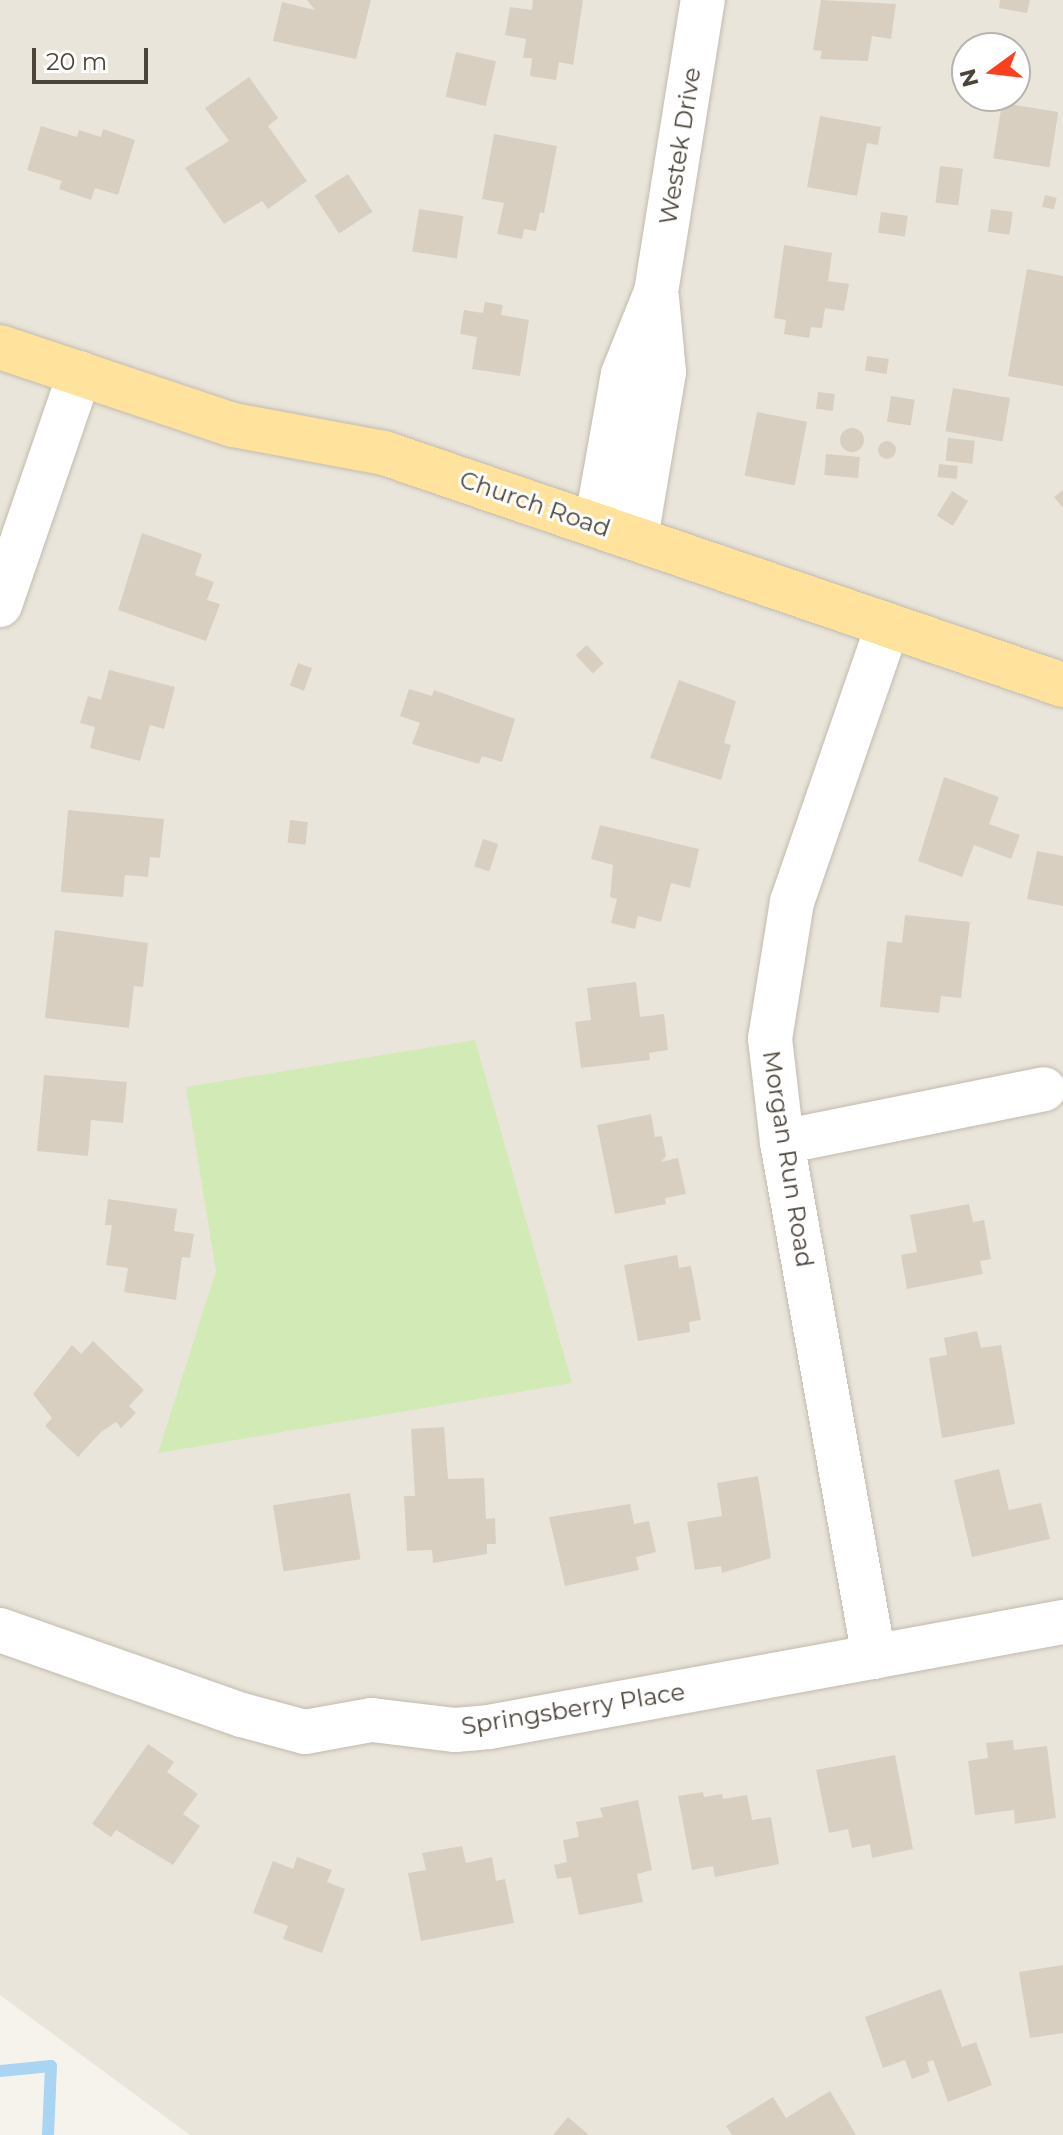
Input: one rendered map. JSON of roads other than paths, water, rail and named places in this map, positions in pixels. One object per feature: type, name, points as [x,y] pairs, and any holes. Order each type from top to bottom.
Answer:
[{"type":"main road","name":"Church Road","points":[[0,347],[233,425],[384,453],[1063,685]]},
{"type":"street","name":"Westek Drive","points":[[616,532],[664,372],[656,292],[703,0]]},
{"type":"street","points":[[0,605],[80,373]]},
{"type":"street","name":"Morgan Run Road","points":[[874,1657],[782,1142],[770,1039],[792,902],[888,625]]},
{"type":"street","points":[[782,1142],[1044,1089]]},
{"type":"street","name":"Springsberry Place","points":[[0,1630],[242,1715],[305,1732],[372,1720],[455,1730],[489,1727],[1063,1622]]},
{"type":"waterway","points":[[0,2071],[51,2066],[48,2135]]}]
